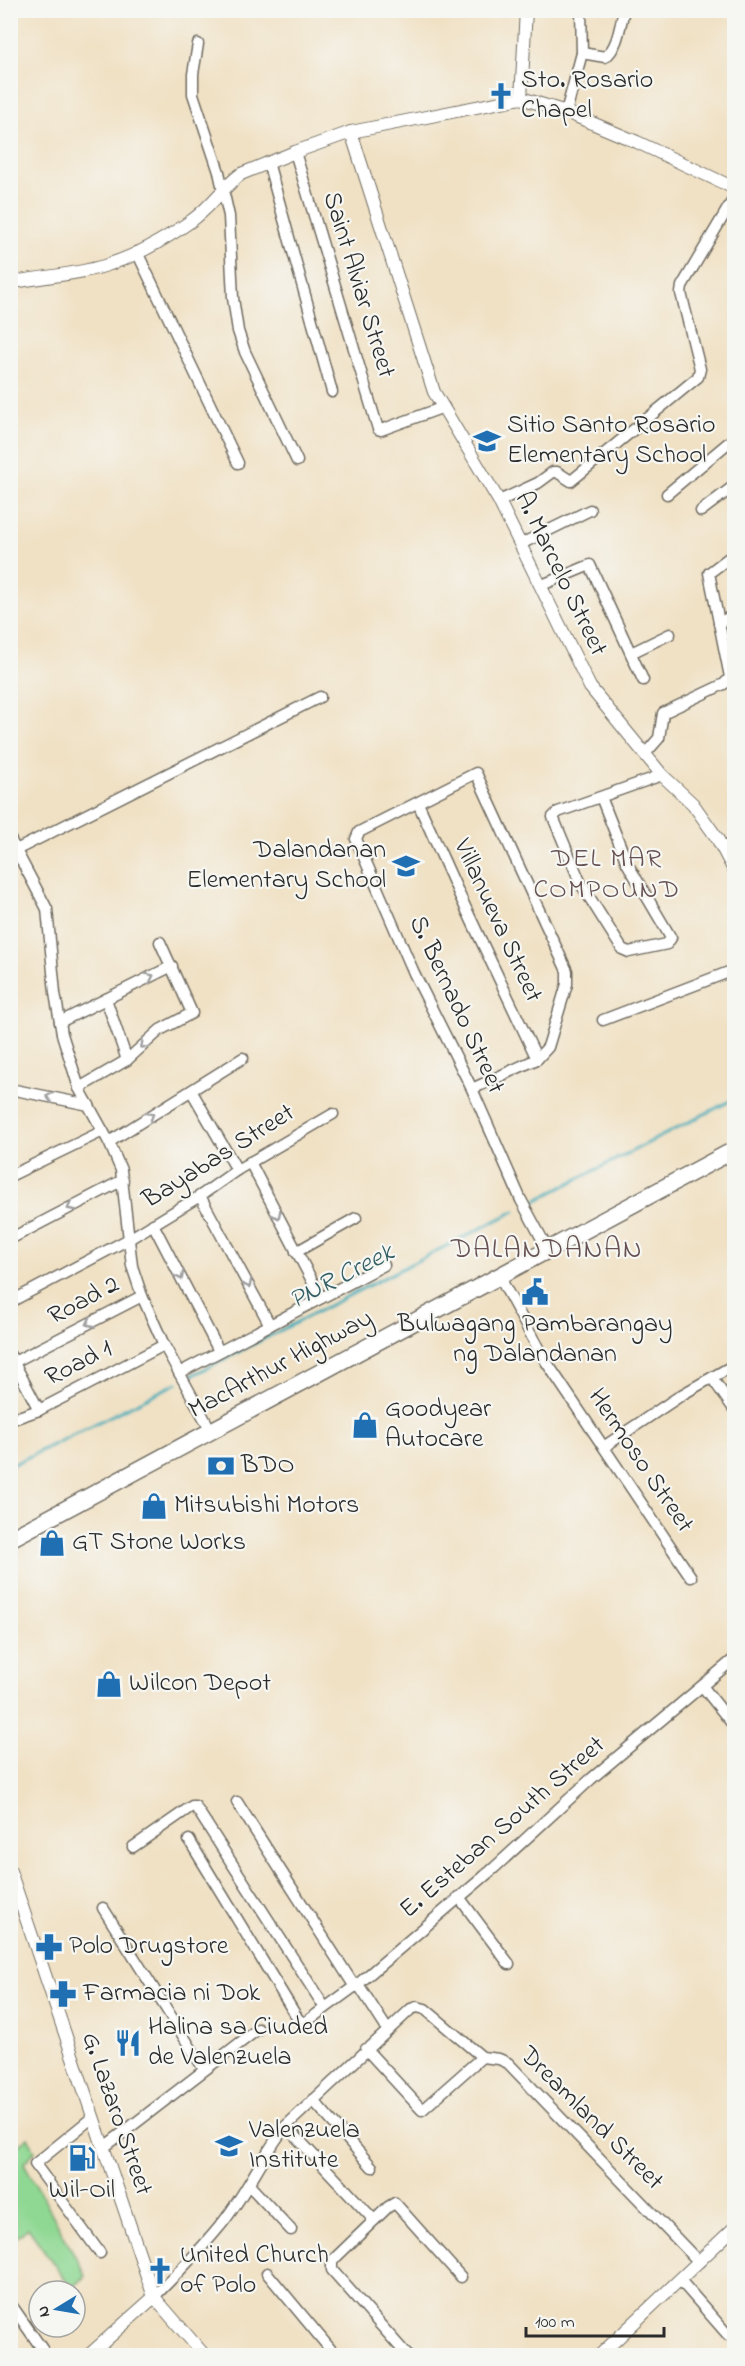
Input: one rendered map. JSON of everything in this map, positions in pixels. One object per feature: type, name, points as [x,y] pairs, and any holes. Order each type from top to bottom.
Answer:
[{"type":"highway","name":"MacArthur Highway","points":[[10,1539],[735,1150]]},
{"type":"street","points":[[521,98],[526,10]]},
{"type":"street","points":[[566,111],[582,53],[581,10]]},
{"type":"street","points":[[582,53],[605,57],[610,54],[614,48],[624,10]]},
{"type":"street","points":[[198,44],[193,74],[193,94],[224,190],[229,216],[237,331],[244,352],[297,461]]},
{"type":"street","points":[[10,283],[109,265],[191,222],[241,174],[295,152],[351,132],[521,98],[566,111],[735,189]]},
{"type":"street","name":"A. Marcelo Street","points":[[351,132],[434,392],[499,501],[590,687],[662,775],[693,804],[717,838],[735,870]]},
{"type":"street","name":"Saint Alviar Street","points":[[295,152],[378,429],[381,430],[444,407]]},
{"type":"street","points":[[268,162],[332,392]]},
{"type":"street","points":[[499,501],[538,483],[553,472],[571,481],[698,377],[700,369],[681,293],[682,286],[735,198]]},
{"type":"street","points":[[137,252],[238,463]]},
{"type":"street","points":[[667,494],[735,438]]},
{"type":"street","points":[[701,510],[735,486]]},
{"type":"street","points":[[521,544],[590,510]]},
{"type":"street","points":[[645,754],[658,738],[663,712],[717,688],[732,676],[709,573],[735,554]]},
{"type":"street","points":[[542,585],[590,566],[643,680]]},
{"type":"street","points":[[719,624],[735,614]]},
{"type":"street","points":[[631,653],[670,634]]},
{"type":"street","points":[[16,850],[320,697]]},
{"type":"street","name":"S. Bernado Street","points":[[537,1059],[548,1047],[557,1023],[567,984],[567,971],[476,773],[359,832],[356,839],[414,973],[472,1089],[521,1200],[548,1250]]},
{"type":"street","points":[[601,798],[627,863],[671,938],[667,945],[629,952],[622,949],[581,884],[553,817],[558,812],[662,775]]},
{"type":"street","name":"Villanueva Street","points":[[418,803],[537,1059]]},
{"type":"street","points":[[10,839],[47,909],[60,1022],[69,1059],[80,1088],[109,1142],[123,1180],[132,1266],[142,1296],[164,1345],[211,1431]]},
{"type":"street","points":[[80,1088],[127,1060],[160,1030],[192,1013],[160,942]]},
{"type":"street","points":[[60,1022],[172,966]]},
{"type":"street","points":[[603,1020],[735,970]]},
{"type":"street","points":[[106,999],[127,1060]]},
{"type":"street","points":[[109,1142],[243,1058]]},
{"type":"street","points":[[472,1089],[537,1059]]},
{"type":"street","points":[[10,1089],[89,1105]]},
{"type":"street","points":[[192,1092],[237,1170]]},
{"type":"street","name":"Bayabas Street","points":[[10,1302],[129,1239],[200,1196],[250,1162],[333,1114]]},
{"type":"street","points":[[10,1176],[103,1131]]},
{"type":"street","points":[[250,1162],[321,1298]]},
{"type":"street","points":[[10,1239],[123,1180]]},
{"type":"street","points":[[200,1196],[270,1325]]},
{"type":"street","points":[[296,1252],[356,1218]]},
{"type":"street","points":[[153,1224],[219,1351]]},
{"type":"street","points":[[179,1373],[384,1265]]},
{"type":"street","name":"Hermoso Street","points":[[499,1276],[543,1357],[691,1577]]},
{"type":"street","name":"Road 2","points":[[12,1359],[142,1296]]},
{"type":"street","name":"Road 1","points":[[12,1420],[39,1410],[164,1345]]},
{"type":"street","points":[[12,1359],[39,1410]]},
{"type":"street","points":[[605,1446],[735,1365]]},
{"type":"street","points":[[712,1378],[735,1409]]},
{"type":"street","name":"E. Esteban South Street","points":[[189,1840],[298,2019],[306,2022],[356,1985],[591,1779],[735,1659]]},
{"type":"street","points":[[703,1687],[735,1726]]},
{"type":"street","points":[[88,2355],[154,2297],[220,2226],[286,2126],[387,2029],[237,1802]]},
{"type":"street","points":[[134,1847],[195,1806],[325,2008]]},
{"type":"street","name":"G. Lazaro Street","points":[[10,1871],[154,2297],[205,2355]]},
{"type":"street","points":[[459,1897],[509,1964]]},
{"type":"street","points":[[103,1908],[204,2069]]},
{"type":"street","name":"Dreamland Street","points":[[387,2029],[411,2009],[417,2007],[425,2009],[482,2057],[508,2063],[699,2262]]},
{"type":"street","points":[[103,2148],[258,2029]]},
{"type":"street","points":[[366,2049],[422,2110],[482,2057]]},
{"type":"street","points":[[313,2100],[372,2167]]},
{"type":"street","points":[[93,2117],[35,2164],[100,2253]]},
{"type":"street","points":[[286,2126],[374,2220]]},
{"type":"street","points":[[249,2185],[291,2229]]},
{"type":"street","points":[[408,2355],[331,2268],[332,2261],[390,2205],[397,2204],[461,2277]]},
{"type":"street","points":[[599,2355],[735,2228]]},
{"type":"street","points":[[267,2273],[336,2355]]},
{"type":"street","points":[[680,2280],[728,2335]]},
{"type":"street","points":[[10,2303],[46,2355]]},
{"type":"green space","points":[[28,2137],[35,2151],[24,2163],[86,2276],[82,2279],[65,2279],[28,2228],[11,2242],[11,2152]]},
{"type":"waterway","name":"PNR Creek","points":[[529,1204],[734,1099]]},
{"type":"waterway","name":"PNR Creek","points":[[187,1378],[515,1211]]},
{"type":"waterway","name":"PNR Creek","points":[[10,1466],[177,1383]]},
{"type":"place","name":"Sto. Rosario Chapel","points":[[501,96]]},
{"type":"place","name":"Sitio Santo Rosario Elementary School","points":[[487,441]]},
{"type":"place","name":"Dalandanan Elementary School","points":[[406,866]]},
{"type":"place","name":"Bulwagang Pambarangay ng Dalandanan","points":[[535,1292]]},
{"type":"place","name":"Goodyear Autocare","points":[[365,1425]]},
{"type":"place","name":"BDO","points":[[221,1466]]},
{"type":"place","name":"Mitsubishi Motors","points":[[154,1506]]},
{"type":"place","name":"GT Stone Works","points":[[52,1543]]},
{"type":"place","name":"Wilcon Depot","points":[[109,1684]]},
{"type":"place","name":"Polo Drugstore","points":[[49,1947]]},
{"type":"place","name":"Farmacia ni Dok","points":[[63,1994]]},
{"type":"place","name":"Halina sa Ciuded de Valenzuela","points":[[128,2043]]},
{"type":"place","name":"Valenzuela Institute","points":[[229,2146]]},
{"type":"place","name":"Wil-Oil","points":[[82,2158]]},
{"type":"place","name":"United Church of Polo","points":[[160,2271]]},
{"type":"district","name":"DEL MAR COMPOUND","points":[[607,874]]},
{"type":"district","name":"DALANDANAN","points":[[547,1250]]}]
